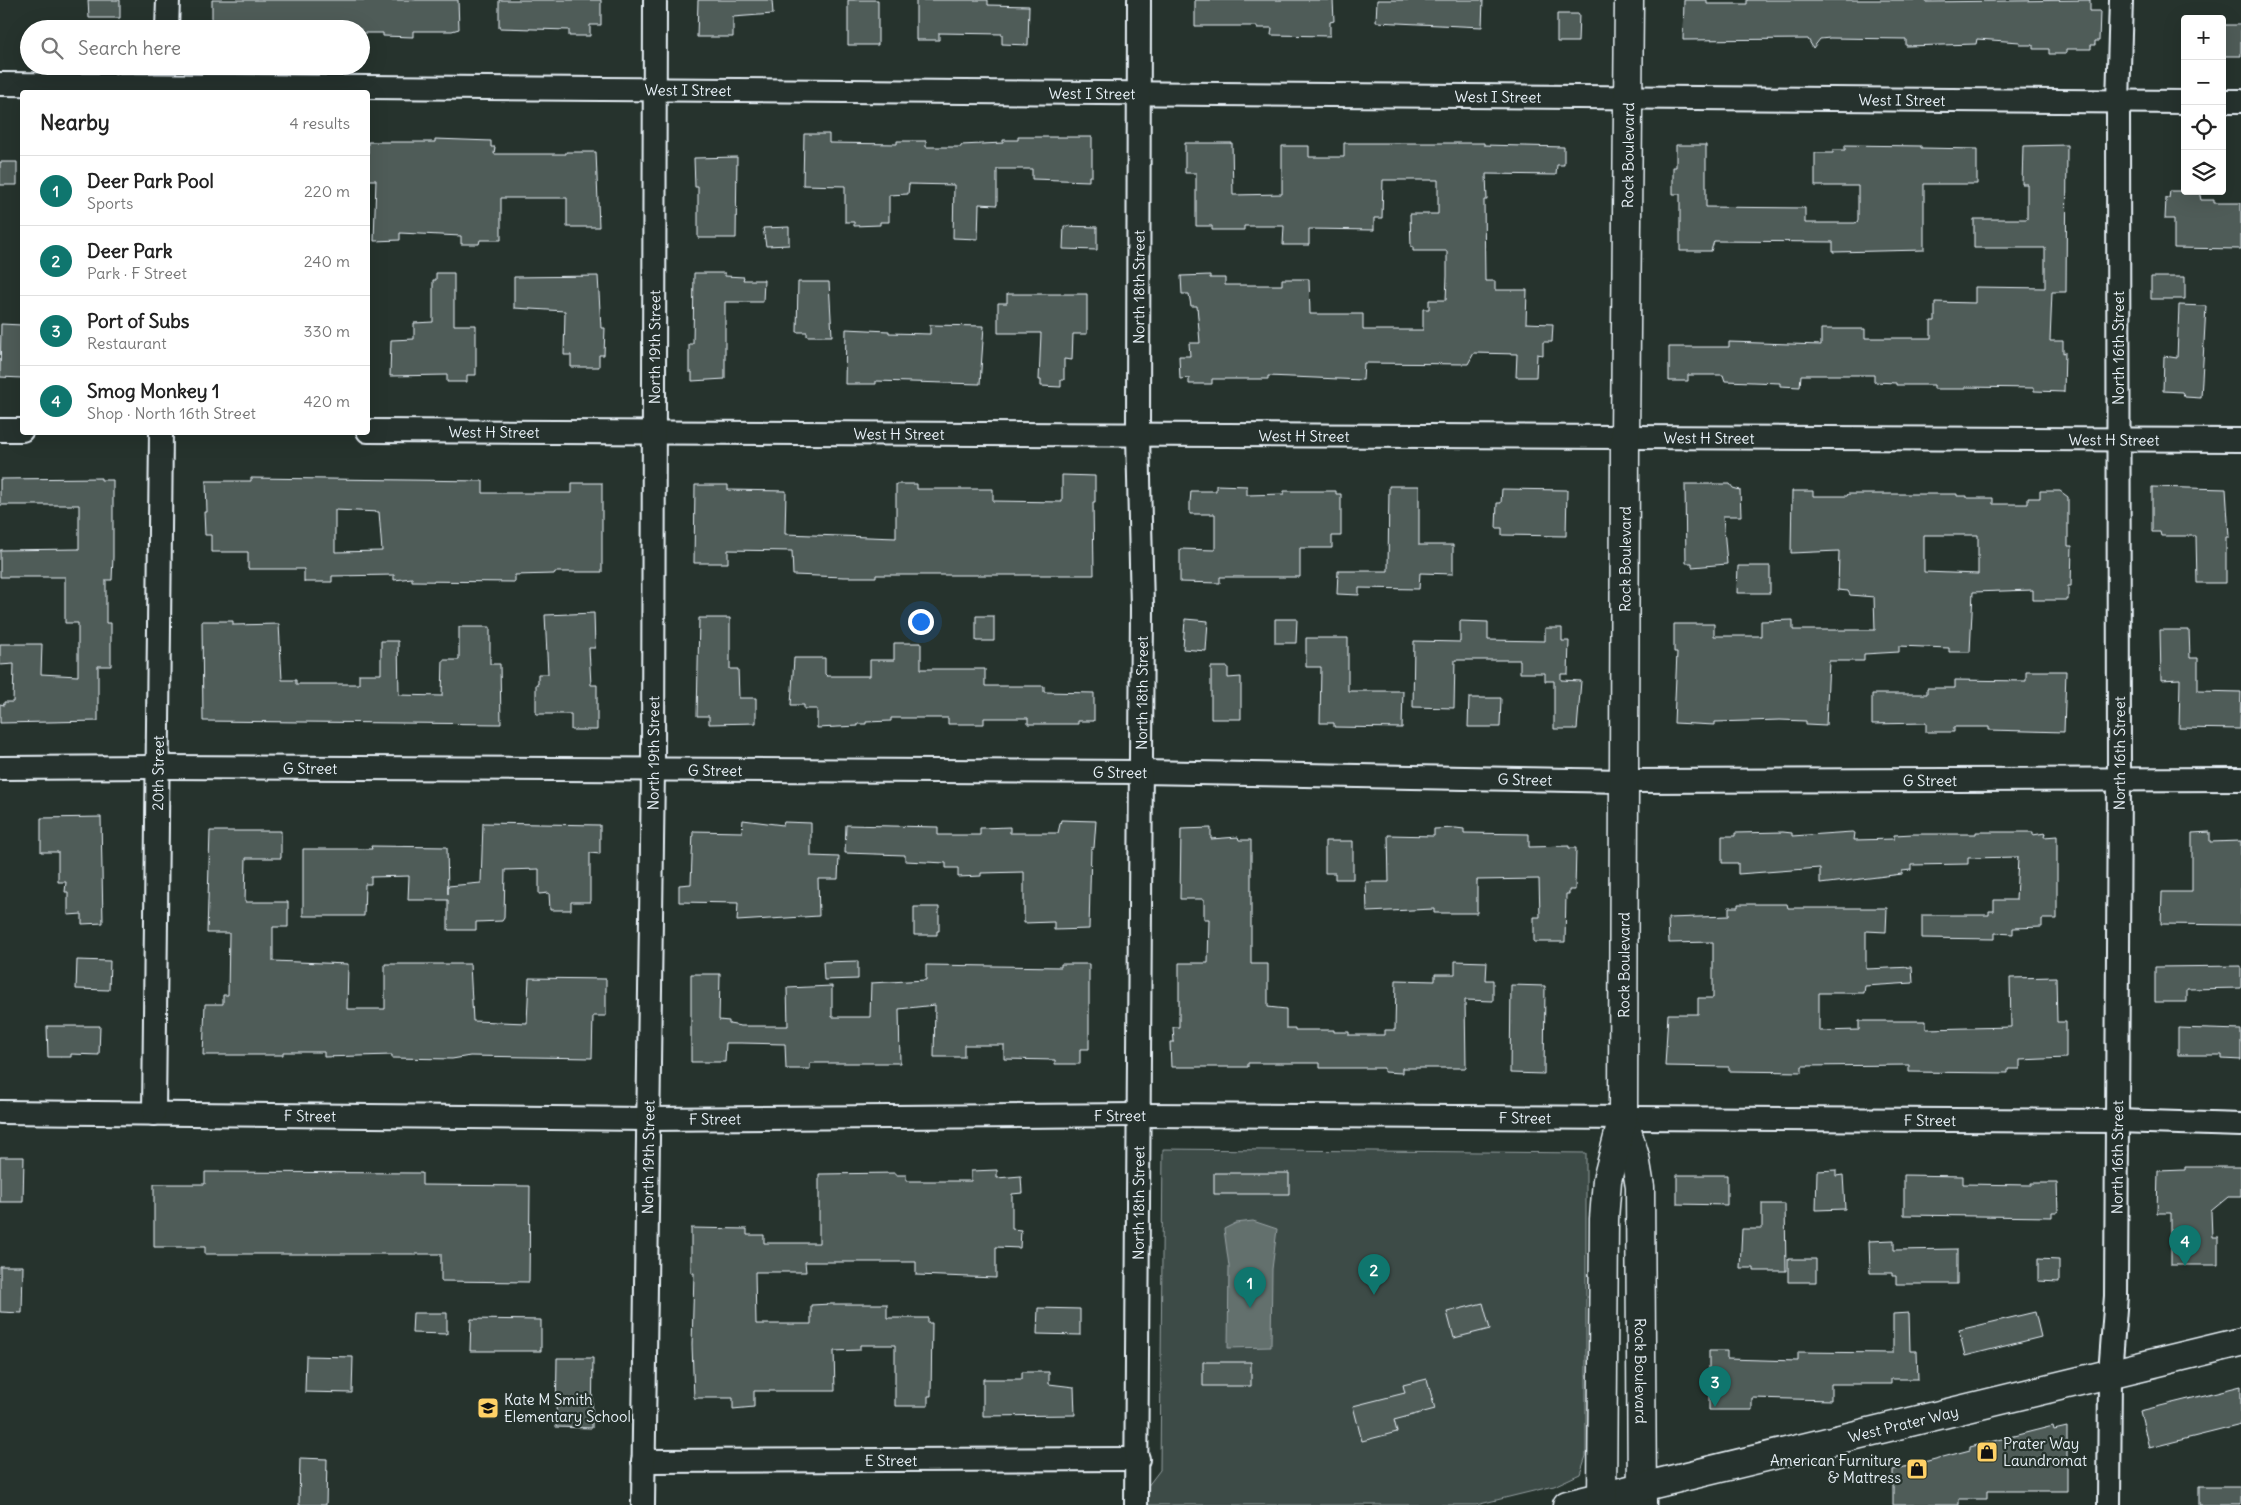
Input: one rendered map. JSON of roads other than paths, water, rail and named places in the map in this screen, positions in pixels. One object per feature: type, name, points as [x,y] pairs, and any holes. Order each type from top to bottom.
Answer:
[{"type":"main road","name":"Rock Boulevard","points":[[1602,1501],[1604,1220],[1607,1180],[1623,1118],[1625,438],[1630,0]]},
{"type":"main road","name":"Rock Boulevard","points":[[1623,1118],[1635,1157],[1640,1186],[1642,1496]]},
{"type":"main road","name":"West Prater Way","points":[[1567,1505],[1642,1496],[2110,1373],[2241,1342]]},
{"type":"street","points":[[167,20],[168,0]]},
{"type":"street","name":"North 19th Street","points":[[643,1505],[653,769],[654,0]]},
{"type":"street","name":"North 18th Street","points":[[1136,1505],[1138,1458],[1142,608],[1138,434],[1139,0]]},
{"type":"street","name":"North 16th Street","points":[[2109,1505],[2110,1373],[2116,1296],[2119,778],[2118,102],[2121,0]]},
{"type":"street","name":"West I Street","points":[[0,84],[166,81],[653,91],[1139,92],[2181,102]]},
{"type":"street","points":[[2226,101],[2241,101]]},
{"type":"street","points":[[0,430],[20,430]]},
{"type":"street","name":"West H Street","points":[[370,431],[2241,440]]},
{"type":"street","name":"20th Street","points":[[154,1114],[161,435]]},
{"type":"street","name":"G Street","points":[[0,768],[159,767],[1141,772],[1624,781],[2241,779]]},
{"type":"street","name":"F Street","points":[[0,1112],[647,1120],[1140,1115],[2117,1121],[2241,1125]]},
{"type":"street","name":"E Street","points":[[643,1461],[1138,1458]]},
{"type":"place","name":"Smog Monkey 1","points":[[2185,1266]]},
{"type":"place","name":"Deer Park","points":[[1374,1295]]},
{"type":"place","name":"Deer Park Pool","points":[[1250,1308]]},
{"type":"place","name":"Port of Subs","points":[[1715,1407]]},
{"type":"place","name":"Kate M Smith Elementary School","points":[[488,1408]]},
{"type":"place","name":"Prater Way Laundromat","points":[[1987,1452]]},
{"type":"place","name":"American Furniture & Mattress","points":[[1917,1469]]}]
